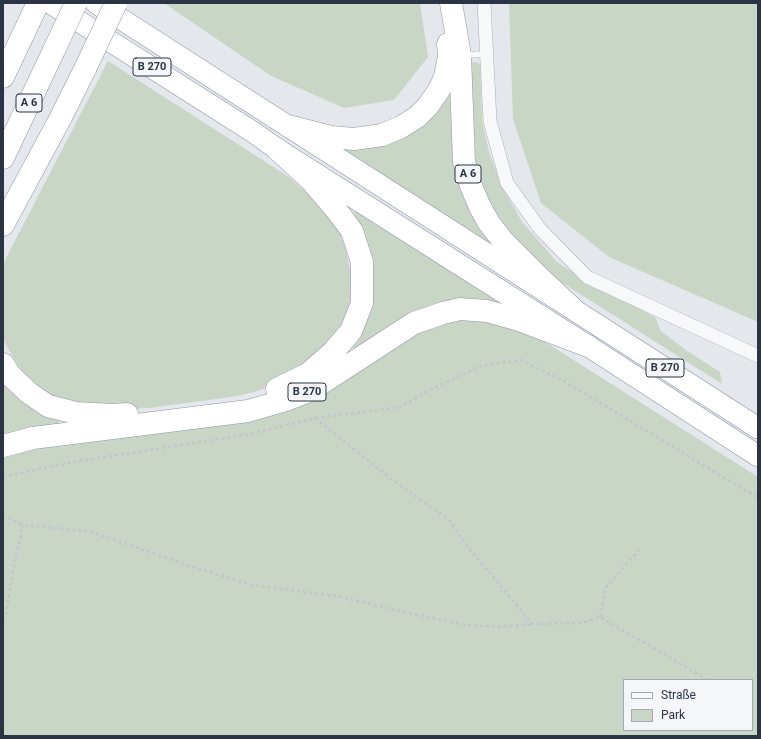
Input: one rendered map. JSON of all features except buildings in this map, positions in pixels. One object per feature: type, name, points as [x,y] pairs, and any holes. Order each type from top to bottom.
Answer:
[{"type":"highway","points":[[3,77],[38,3]]},
{"type":"highway","name":"B 270","points":[[50,3],[758,456]]},
{"type":"highway","name":"A 6","points":[[3,158],[76,3]]},
{"type":"highway","name":"B 270","points":[[96,3],[758,428]]},
{"type":"highway","points":[[3,225],[60,119],[116,3]]},
{"type":"highway","name":"B 270","points":[[288,126],[331,137],[354,139],[382,135],[400,128],[417,117],[428,106],[439,90],[454,56],[447,31],[442,3]]},
{"type":"highway","name":"A 6","points":[[452,3],[454,56],[464,162],[471,186],[489,223],[503,241],[572,308]]},
{"type":"highway","points":[[3,364],[10,375],[29,393],[48,406],[76,413],[113,415],[248,399],[279,389],[308,374],[333,352],[351,331],[362,303],[362,262],[352,231],[334,207],[311,180],[277,149]]},
{"type":"highway","points":[[3,240],[25,182]]},
{"type":"highway","name":"B 270","points":[[3,446],[32,438],[248,411],[286,400],[311,390],[414,323],[460,309],[487,311],[519,320],[588,346]]},
{"type":"street","points":[[484,3],[490,121],[507,183],[540,229],[587,277],[758,356]]},
{"type":"lane","points":[[454,56],[486,54]]},
{"type":"path","points":[[3,477],[68,463],[250,434],[316,418],[400,407],[430,390],[481,366],[521,360],[564,380],[758,498]]},
{"type":"path","points":[[316,418],[391,479],[448,519],[469,548],[532,624]]},
{"type":"path","points":[[3,515],[23,525],[88,531],[251,585],[336,596],[404,612],[466,624],[502,627],[532,624],[582,623],[600,617],[706,679]]},
{"type":"path","points":[[3,620],[23,525]]},
{"type":"path","points":[[600,617],[606,587],[639,550]]},
{"type":"green space","points":[[164,3],[420,3],[428,57],[394,100],[344,108],[271,76]]},
{"type":"green space","points":[[509,3],[758,3],[758,322],[609,257],[541,203],[513,119]]},
{"type":"green space","points":[[108,61],[289,177],[320,204],[338,228],[346,249],[351,275],[350,306],[342,330],[290,378],[257,391],[238,396],[149,408],[109,410],[59,400],[33,383],[19,367],[6,345],[3,337],[3,268],[5,260]]},
{"type":"green space","points":[[476,62],[480,64],[482,120],[489,152],[500,182],[522,222],[557,262],[575,274],[655,317],[661,331],[687,351],[720,372],[722,384],[547,273],[507,238],[471,162],[469,63]]},
{"type":"green space","points":[[451,92],[499,251],[332,144],[349,146]]},
{"type":"green space","points":[[353,211],[364,215],[508,306],[493,303],[358,349],[354,348],[353,347],[369,314],[360,223]]},
{"type":"green space","points":[[462,317],[485,318],[542,340],[758,477],[758,736],[3,736],[3,454],[34,445],[249,417],[420,329]]},
{"type":"green space","points":[[3,380],[43,412],[59,420],[60,425],[3,436]]}]
